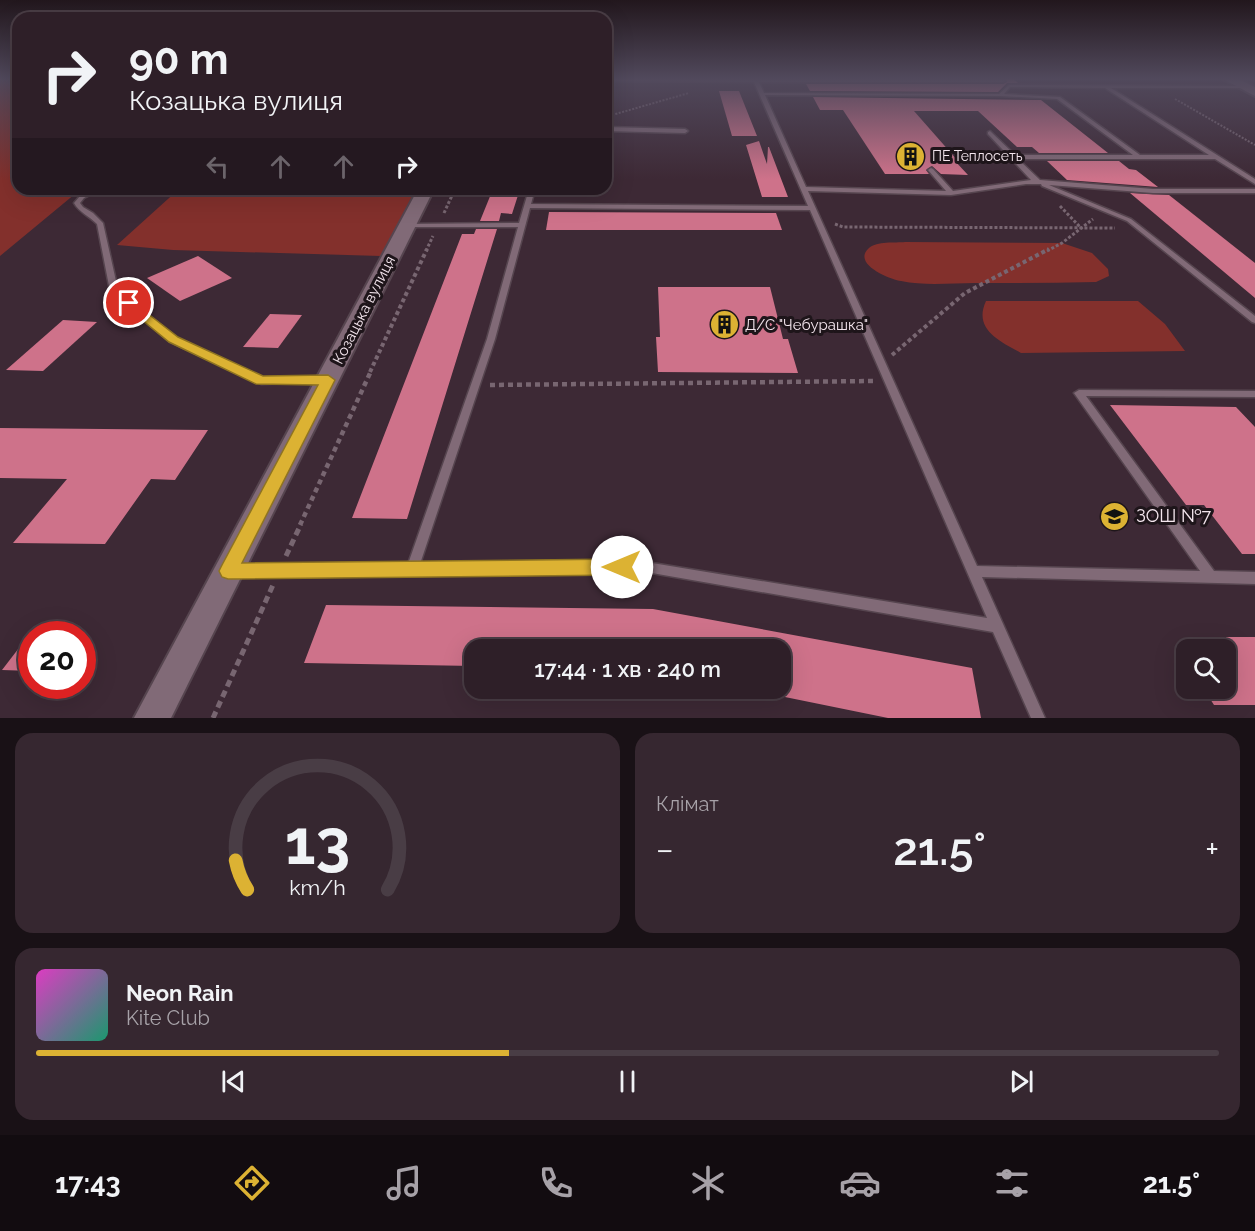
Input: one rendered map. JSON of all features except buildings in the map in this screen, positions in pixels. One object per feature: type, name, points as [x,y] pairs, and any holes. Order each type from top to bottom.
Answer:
[{"type":"street","name":"Козацька вулиця","points":[[152,718],[423,195]]},
{"type":"lane","points":[[770,112],[1038,718]]},
{"type":"lane","points":[[1076,112],[1140,158]]},
{"type":"lane","points":[[1145,112],[1255,182]]},
{"type":"lane","points":[[612,129],[685,131]]},
{"type":"lane","points":[[990,133],[1037,182],[1129,220],[1255,320]]},
{"type":"lane","points":[[1014,156],[1216,157]]},
{"type":"lane","points":[[931,170],[951,193]]},
{"type":"lane","points":[[804,189],[951,193],[975,192],[1019,182],[1037,182],[1153,191],[1255,191]]},
{"type":"lane","points":[[86,195],[77,203],[80,208],[100,223],[114,291],[173,340],[261,381],[328,380]]},
{"type":"lane","points":[[412,569],[491,339],[531,195]]},
{"type":"lane","points":[[528,206],[812,208]]},
{"type":"lane","points":[[408,225],[522,225]]},
{"type":"lane","points":[[1211,577],[1079,393],[1255,394]]},
{"type":"lane","points":[[228,571],[646,567],[997,626]]},
{"type":"lane","points":[[973,572],[1255,578]]},
{"type":"path","points":[[1196,112],[1255,145]]},
{"type":"path","points":[[213,718],[452,195]]},
{"type":"path","points":[[881,364],[965,293],[1062,243],[1098,214],[1110,212]]},
{"type":"path","points":[[818,219],[843,227],[1140,228]]},
{"type":"path","points":[[475,385],[889,381]]},
{"type":"shaded area","points":[[0,112],[12,112],[12,195],[74,195],[0,256]]},
{"type":"shaded area","points":[[172,195],[413,195],[381,256],[173,250],[117,245]]},
{"type":"shaded area","points":[[881,243],[1062,243],[1092,253],[1108,269],[1109,276],[1096,282],[919,283],[889,278],[874,270],[865,260],[865,254],[872,246]]},
{"type":"shaded area","points":[[986,301],[1138,301],[1165,324],[1185,351],[1021,353],[990,333],[983,319]]},
{"type":"place","name":"ПЕ Теплосеть","points":[[911,156]]},
{"type":"place","name":"Д/С \"Чебурашка\"","points":[[724,325]]},
{"type":"place","name":"ЗОШ №7","points":[[1115,516]]},
{"type":"route","points":[[129,303],[173,340],[261,381],[328,380],[228,571],[622,567]]}]
